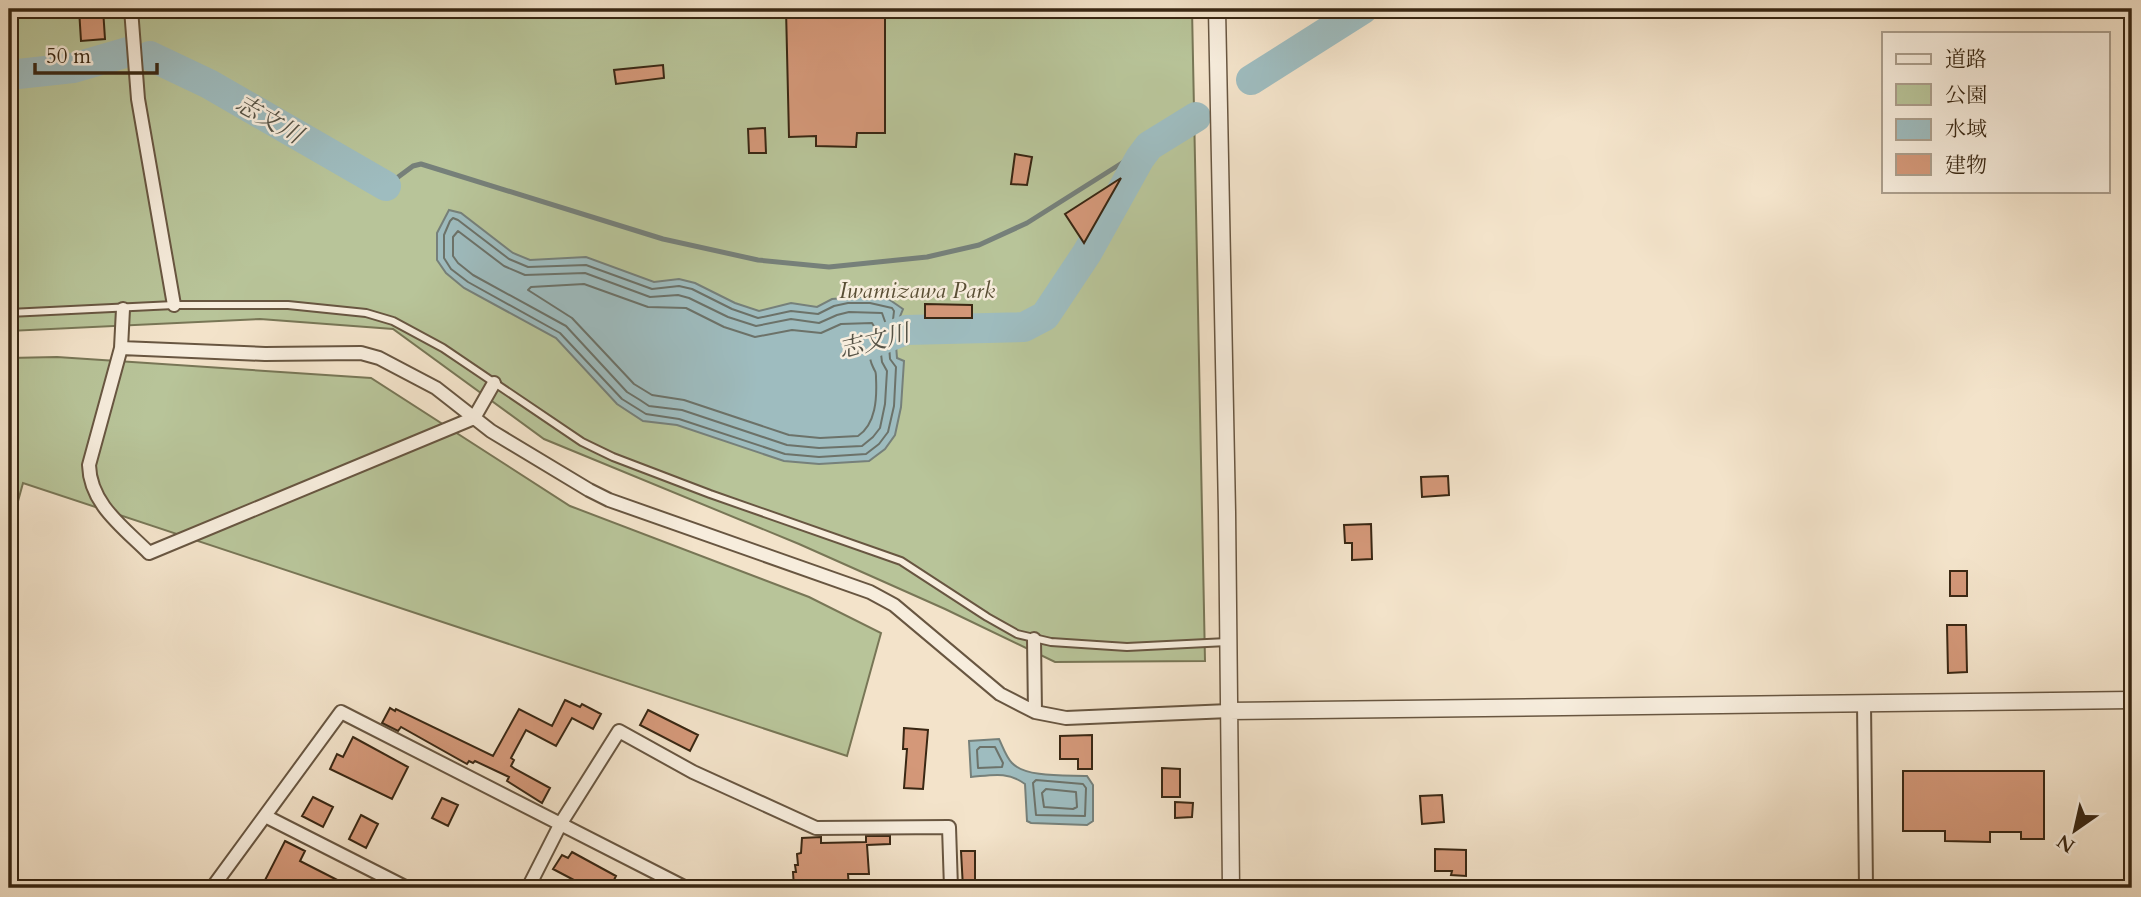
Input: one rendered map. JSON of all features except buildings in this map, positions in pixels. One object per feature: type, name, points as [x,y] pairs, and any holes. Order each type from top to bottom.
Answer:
[{"type":"street","points":[[131,9],[138,99],[174,305]]},
{"type":"street","points":[[1217,9],[1231,888]]},
{"type":"street","points":[[123,309],[121,348],[89,465],[89,479],[99,501],[149,553],[474,418],[494,383]]},
{"type":"street","points":[[121,348],[265,354],[361,353],[380,358],[436,388],[474,418],[531,456],[609,500],[870,592],[894,605],[1000,694],[1035,712],[1066,718],[1229,711],[2132,700]]},
{"type":"street","points":[[1034,639],[1035,712]]},
{"type":"street","points":[[1864,703],[1866,888]]},
{"type":"street","points":[[212,888],[341,712],[687,888]]},
{"type":"street","points":[[528,888],[561,822],[620,731],[693,772],[816,828],[949,827],[951,888]]},
{"type":"street","points":[[265,816],[407,888]]},
{"type":"lane","points":[[9,313],[174,305],[288,304],[366,313],[393,321],[443,348],[592,447],[709,494],[901,561],[1017,634],[1051,642],[1127,647],[1229,642]]},
{"type":"green space","name":"Iwamizawa Park","points":[[9,9],[1192,9],[1205,661],[1055,662],[799,544],[544,439],[393,329],[260,319],[9,331]]},
{"type":"green space","points":[[57,357],[371,378],[570,506],[809,597],[881,633],[847,756],[23,483],[9,534],[9,358]]},
{"type":"water","points":[[449,210],[461,213],[513,253],[530,260],[586,257],[654,282],[679,279],[695,283],[735,303],[759,311],[791,303],[817,307],[832,299],[870,296],[887,298],[903,309],[899,319],[908,321],[903,342],[896,345],[897,358],[904,361],[901,407],[895,435],[885,449],[869,461],[819,464],[784,461],[677,425],[643,421],[617,404],[556,338],[464,288],[446,273],[437,260],[437,233]]},
{"type":"water","points":[[999,739],[1008,758],[1018,768],[1047,775],[1087,776],[1093,785],[1093,821],[1087,825],[1031,823],[1027,821],[1025,784],[1006,776],[971,777],[969,741]]},
{"type":"waterway","name":"志文川","points":[[1251,80],[1363,9]]},
{"type":"waterway","name":"志文川","points":[[9,75],[73,68],[128,52]]},
{"type":"waterway","name":"志文川","points":[[150,56],[209,84],[386,186]]},
{"type":"waterway","name":"志文川","points":[[867,345],[906,330],[1024,327],[1045,316],[1087,253],[1149,146],[1196,117]]},
{"type":"waterway","points":[[386,186],[413,166],[421,164],[663,239],[758,260],[829,267],[927,257],[979,245],[1027,223],[1149,146]]}]
